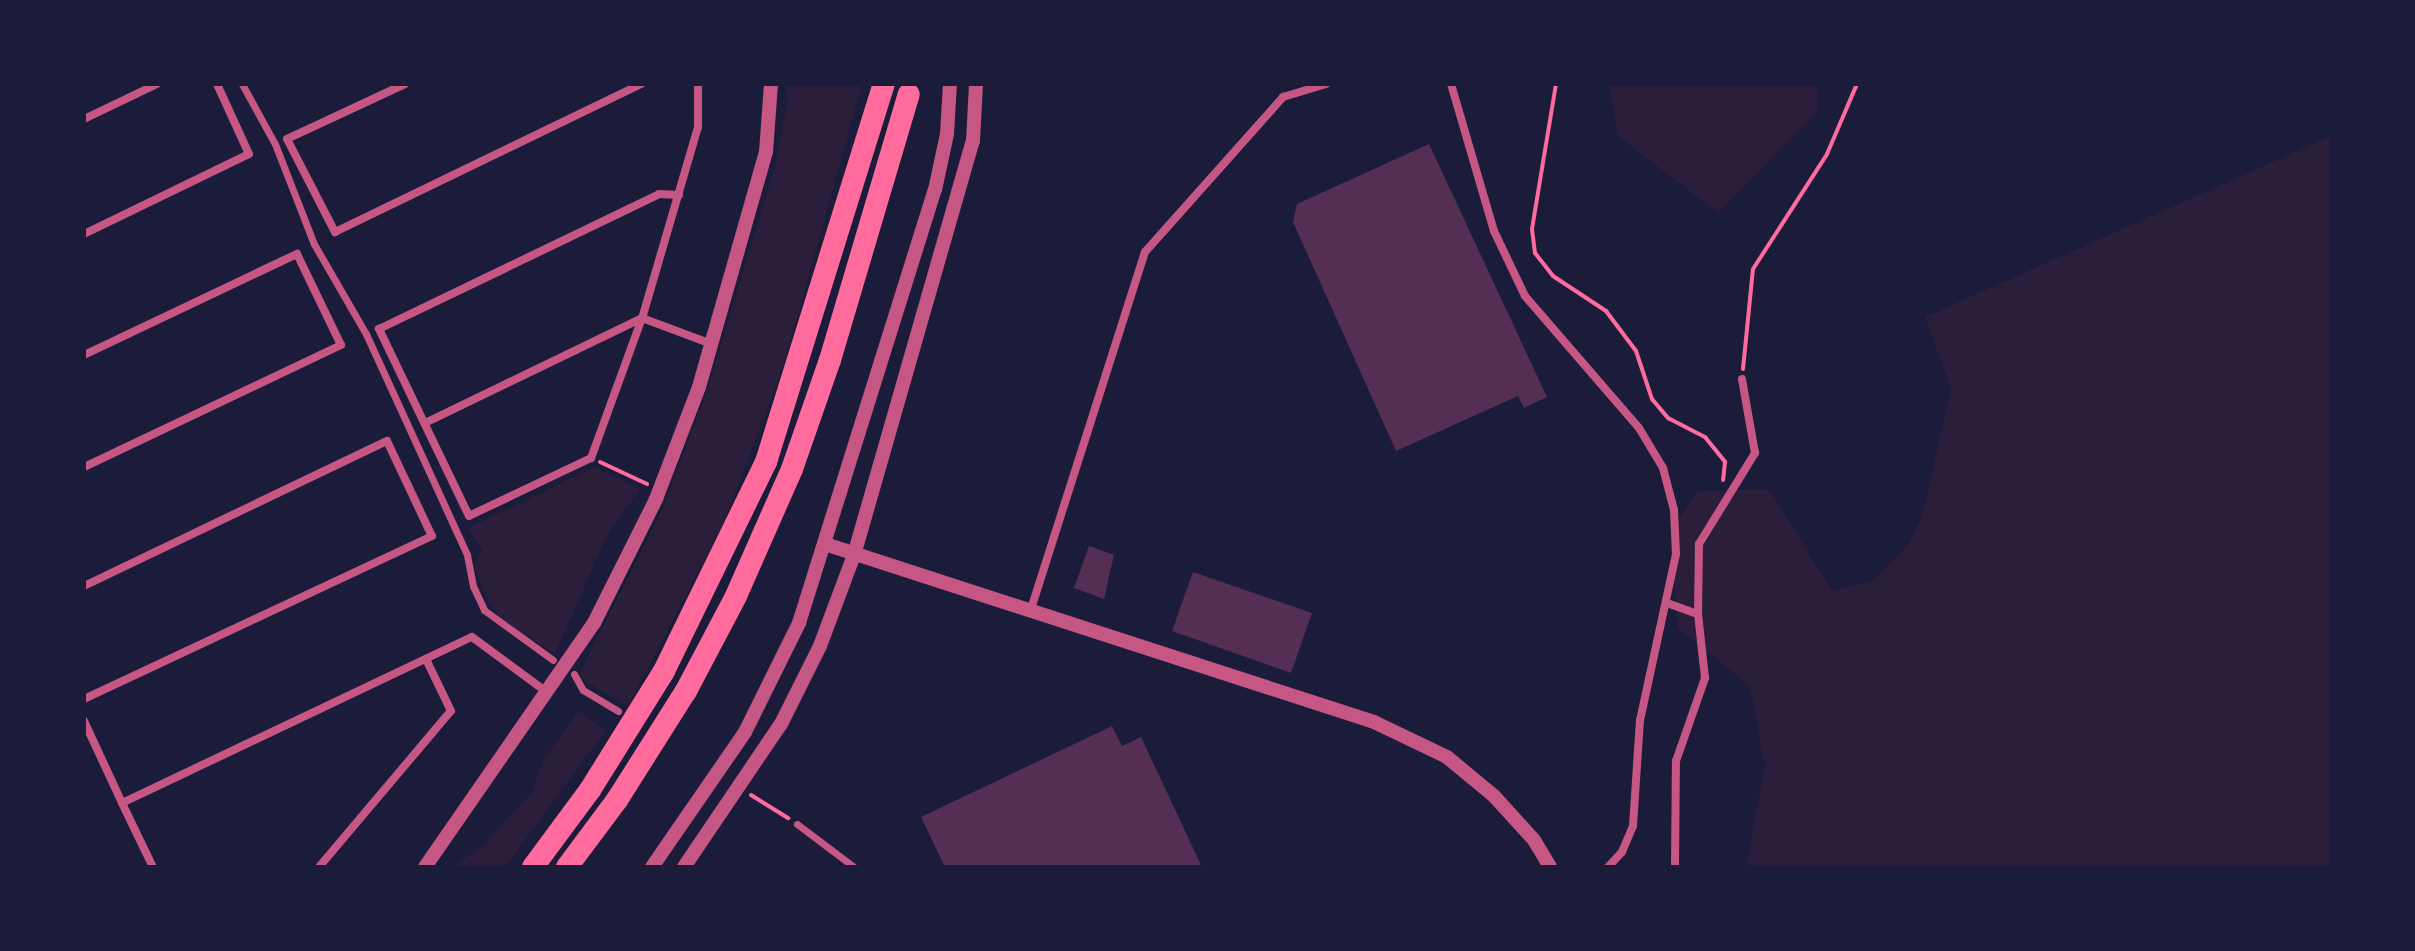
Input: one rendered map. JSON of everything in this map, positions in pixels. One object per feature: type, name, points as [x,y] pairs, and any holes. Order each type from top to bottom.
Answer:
[{"type":"highway","points":[[533,867],[590,790],[664,671],[766,462],[884,84]]},
{"type":"highway","points":[[567,867],[617,800],[686,691],[736,596],[792,469],[830,360],[909,94]]},
{"type":"street","points":[[84,119],[157,84]]},
{"type":"street","points":[[84,234],[249,154],[217,84]]},
{"type":"street","points":[[242,84],[275,144],[314,244],[366,334],[467,555],[473,586],[484,610],[553,660]]},
{"type":"street","points":[[405,84],[287,139],[335,232],[641,84]]},
{"type":"street","points":[[679,195],[659,194],[379,329],[469,516],[591,458],[642,318],[679,195],[698,127],[698,84]]},
{"type":"street","points":[[425,867],[549,693],[594,623],[660,490],[712,344],[766,152],[771,84]]},
{"type":"street","points":[[652,867],[712,784],[773,679],[825,544],[935,190],[947,134],[950,84]]},
{"type":"street","points":[[684,867],[781,724],[820,646],[854,555],[973,141],[976,84]]},
{"type":"street","points":[[1031,609],[1145,252],[1283,97],[1326,84]]},
{"type":"street","points":[[1451,84],[1494,231],[1525,296],[1639,428],[1663,468],[1674,510],[1676,554],[1640,720],[1633,826],[1622,852],[1608,867]]},
{"type":"street","points":[[84,355],[297,254],[341,345],[84,467]]},
{"type":"street","points":[[425,423],[642,318],[712,344]]},
{"type":"street","points":[[1675,867],[1676,761],[1705,678],[1698,614],[1699,544],[1755,453],[1742,379]]},
{"type":"street","points":[[84,586],[387,441],[432,536],[84,699]]},
{"type":"street","points":[[825,544],[1374,722],[1447,757],[1494,796],[1534,840],[1550,867]]},
{"type":"street","points":[[1667,603],[1698,614]]},
{"type":"street","points":[[122,803],[472,637],[549,693]]},
{"type":"street","points":[[319,867],[451,711],[426,659]]},
{"type":"street","points":[[574,674],[583,690],[618,711]]},
{"type":"street","points":[[84,721],[153,867]]},
{"type":"street","points":[[797,824],[854,867]]},
{"type":"path","points":[[1556,84],[1532,229],[1535,253],[1553,276],[1606,311],[1636,351],[1652,399],[1668,418],[1705,437],[1725,462],[1719,508]]},
{"type":"path","points":[[1742,379],[1753,269],[1827,154],[1857,84]]},
{"type":"path","points":[[591,458],[660,490]]},
{"type":"path","points":[[764,803],[797,824]]},
{"type":"shaded area","points":[[786,84],[862,84],[784,364],[723,525],[628,706],[583,680],[580,672],[663,508],[709,385],[775,166],[788,99]]},
{"type":"shaded area","points":[[1609,84],[1817,84],[1819,109],[1718,213],[1618,136]]},
{"type":"shaded area","points":[[2331,136],[2331,867],[1746,867],[1765,766],[1750,686],[1678,628],[1670,533],[1698,491],[1769,489],[1832,591],[1873,581],[1909,544],[1923,514],[1951,389],[1925,317]]},
{"type":"shaded area","points":[[595,467],[640,489],[606,537],[555,654],[505,623],[488,602],[474,566],[482,550],[468,528]]},
{"type":"shaded area","points":[[578,711],[606,730],[505,867],[451,867],[482,847],[531,793],[543,761]]},
{"type":"building","points":[[1429,144],[1547,397],[1524,408],[1518,396],[1396,451],[1293,222],[1297,204]]},
{"type":"building","points":[[1089,546],[1114,555],[1104,599],[1074,588]]},
{"type":"building","points":[[1193,572],[1312,613],[1291,673],[1172,631]]},
{"type":"building","points":[[1112,726],[1122,746],[1141,737],[1202,867],[945,867],[921,817]]}]
